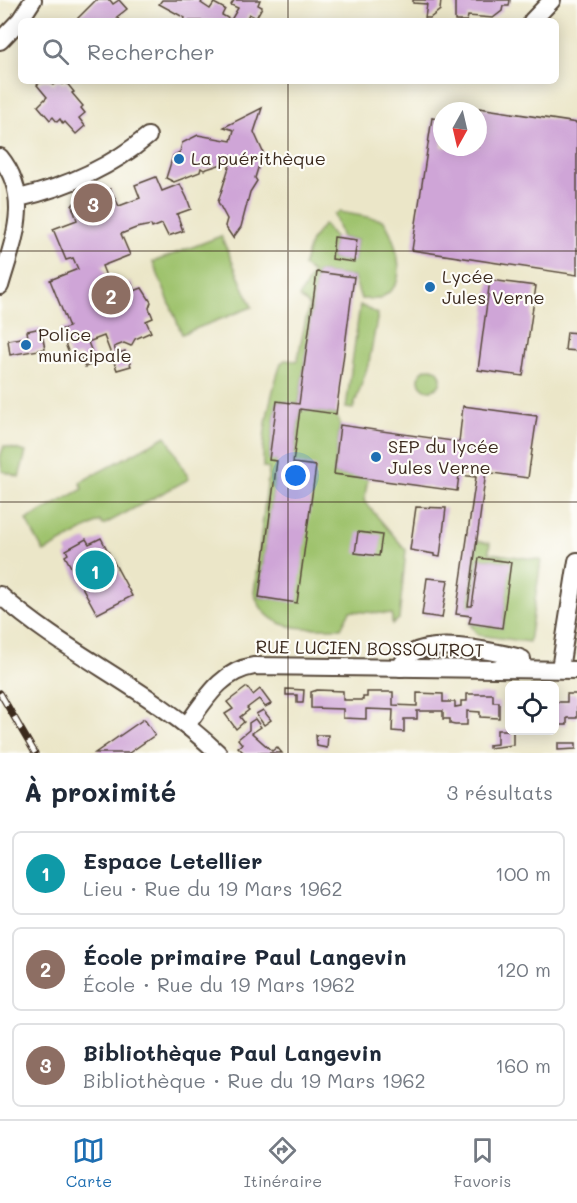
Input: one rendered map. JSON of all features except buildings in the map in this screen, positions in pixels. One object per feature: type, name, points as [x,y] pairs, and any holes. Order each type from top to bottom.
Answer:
[{"type":"street","points":[[21,18],[33,0]]},
{"type":"street","points":[[535,18],[552,0]]},
{"type":"street","points":[[0,41],[18,22]]},
{"type":"street","points":[[19,198],[100,169],[126,154],[148,136]]},
{"type":"street","points":[[0,157],[13,176],[19,198],[19,220],[0,286]]},
{"type":"street","points":[[560,669],[577,561]]},
{"type":"street","points":[[0,595],[42,628],[163,706],[219,753]]},
{"type":"street","points":[[406,661],[435,647],[457,647],[517,657],[523,662],[523,669]]},
{"type":"street","name":"RUE LUCIEN BOSSOUTROT","points":[[187,724],[219,683],[245,667],[406,661],[523,669],[577,670]]},
{"type":"green space","points":[[340,212],[383,220],[396,249],[399,275],[394,287],[380,299],[361,299],[354,277],[317,272],[299,404],[277,401],[269,459],[277,461],[259,597],[296,602],[293,463],[300,409],[336,414],[340,425],[334,474],[368,478],[364,501],[406,550],[399,619],[392,624],[392,614],[350,611],[341,628],[301,628],[278,622],[268,616],[260,607],[254,593],[269,469],[263,467],[265,428],[281,363],[285,360],[297,361],[309,305],[299,297],[313,273],[303,266],[311,241],[324,224],[334,237],[332,259],[354,261],[357,240],[342,238],[334,214]]},
{"type":"green space","points":[[221,236],[252,307],[182,334],[153,262]]},
{"type":"green space","points":[[360,305],[378,314],[369,362],[353,409],[346,408]]},
{"type":"green space","points":[[430,368],[438,371],[441,379],[438,387],[430,390],[422,387],[419,379],[422,371]]},
{"type":"green space","points":[[166,436],[189,479],[103,525],[100,521],[44,552],[26,520],[83,489],[80,482]]},
{"type":"green space","points":[[4,446],[26,452],[19,477],[2,471],[0,457]]},
{"type":"green space","points":[[477,541],[490,543],[489,553],[541,560],[529,642],[478,635],[469,623],[502,628],[510,562],[479,558],[472,606],[468,606]]},
{"type":"railway","points":[[0,693],[35,753]]},
{"type":"place","name":"La puérithèque","points":[[179,159]]},
{"type":"place","name":"Bibliothèque Paul Langevin","points":[[93,203]]},
{"type":"place","name":"Lycée Jules Verne","points":[[430,287]]},
{"type":"place","name":"École primaire Paul Langevin","points":[[111,295]]},
{"type":"place","name":"Police municipale","points":[[26,345]]},
{"type":"place","name":"SEP du lycée Jules Verne","points":[[376,457]]},
{"type":"place","name":"Espace Letellier","points":[[95,570]]}]
